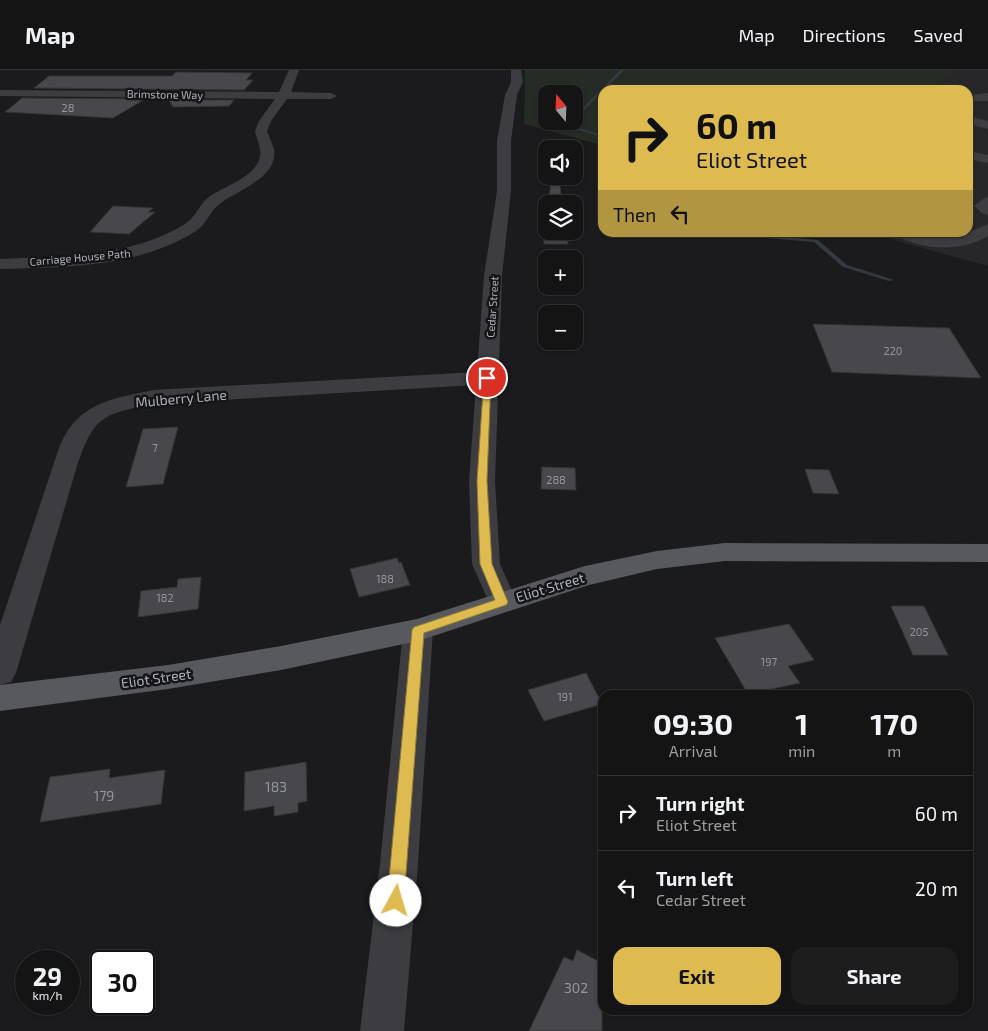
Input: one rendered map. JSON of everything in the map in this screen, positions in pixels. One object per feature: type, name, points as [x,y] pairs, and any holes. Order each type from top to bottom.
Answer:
[{"type":"main road","name":"Eliot Street","points":[[0,698],[168,677],[281,658],[418,630],[585,576],[657,560],[725,552],[988,553]]},
{"type":"street","name":"Carriage House Path","points":[[0,264],[132,253],[158,245],[194,226],[208,204],[246,181],[262,168],[267,160],[267,149],[260,132],[265,121],[284,95],[294,70]]},
{"type":"street","name":"Cedar Street","points":[[502,602],[486,564],[482,481],[494,276],[504,191],[504,141],[511,95],[517,82],[516,70]]},
{"type":"street","name":"Brimstone Way","points":[[0,93],[331,96]]},
{"type":"street","points":[[973,98],[988,97]]},
{"type":"street","points":[[973,121],[988,124]]},
{"type":"street","points":[[973,155],[988,159]]},
{"type":"street","points":[[988,202],[982,206],[988,210]]},
{"type":"street","points":[[910,237],[930,242],[951,237]]},
{"type":"street","name":"Mulberry Lane","points":[[0,673],[65,466],[78,432],[88,420],[111,406],[153,397],[487,378]]},
{"type":"street","points":[[382,1031],[399,864],[418,630]]},
{"type":"shaded area","points":[[525,70],[955,70],[935,85],[598,85],[598,144],[546,130],[583,130],[583,85],[538,85],[538,128],[524,124]]},
{"type":"shaded area","points":[[954,70],[988,70],[988,266],[886,237],[973,237],[973,85],[932,85]]},
{"type":"building","points":[[176,72],[252,73],[246,80],[253,80],[244,90],[34,88],[49,76],[172,76]]},
{"type":"building","points":[[22,98],[145,99],[113,118],[5,112]]},
{"type":"building","points":[[169,100],[234,100],[229,106],[173,107]]},
{"type":"building","points":[[551,185],[560,185],[561,195],[549,195]]},
{"type":"building","points":[[113,206],[153,208],[148,212],[155,212],[129,234],[90,232]]},
{"type":"building","points":[[544,240],[567,240],[568,244],[544,244]]},
{"type":"building","points":[[813,324],[949,328],[981,378],[832,372]]},
{"type":"building","points":[[178,427],[163,484],[126,487],[143,429]]},
{"type":"building","points":[[542,467],[575,468],[576,490],[541,489]]},
{"type":"building","points":[[805,469],[829,470],[839,494],[813,493]]},
{"type":"building","points":[[397,558],[399,563],[401,562],[410,585],[359,597],[350,569]]},
{"type":"building","points":[[201,577],[198,609],[138,617],[141,591],[177,587],[178,579]]},
{"type":"building","points":[[891,606],[924,606],[948,655],[913,655]]},
{"type":"building","points":[[789,624],[814,660],[788,666],[800,683],[767,690],[746,690],[715,638]]},
{"type":"building","points":[[586,673],[598,696],[598,705],[544,721],[528,690]]},
{"type":"building","points":[[306,762],[307,801],[298,803],[298,812],[274,816],[274,806],[244,811],[245,772]]},
{"type":"building","points":[[110,769],[109,778],[165,770],[161,804],[40,822],[50,777]]},
{"type":"building","points":[[577,950],[598,961],[598,1015],[602,1015],[602,1031],[529,1031],[564,957],[573,961]]},
{"type":"waterway","points":[[607,85],[622,70]]},
{"type":"waterway","points":[[583,110],[598,94]]},
{"type":"waterway","points":[[583,130],[598,135]]},
{"type":"waterway","points":[[773,237],[816,241],[845,266],[891,280]]},
{"type":"route","points":[[396,901],[418,630],[502,602],[486,564],[482,481],[487,378]]}]
